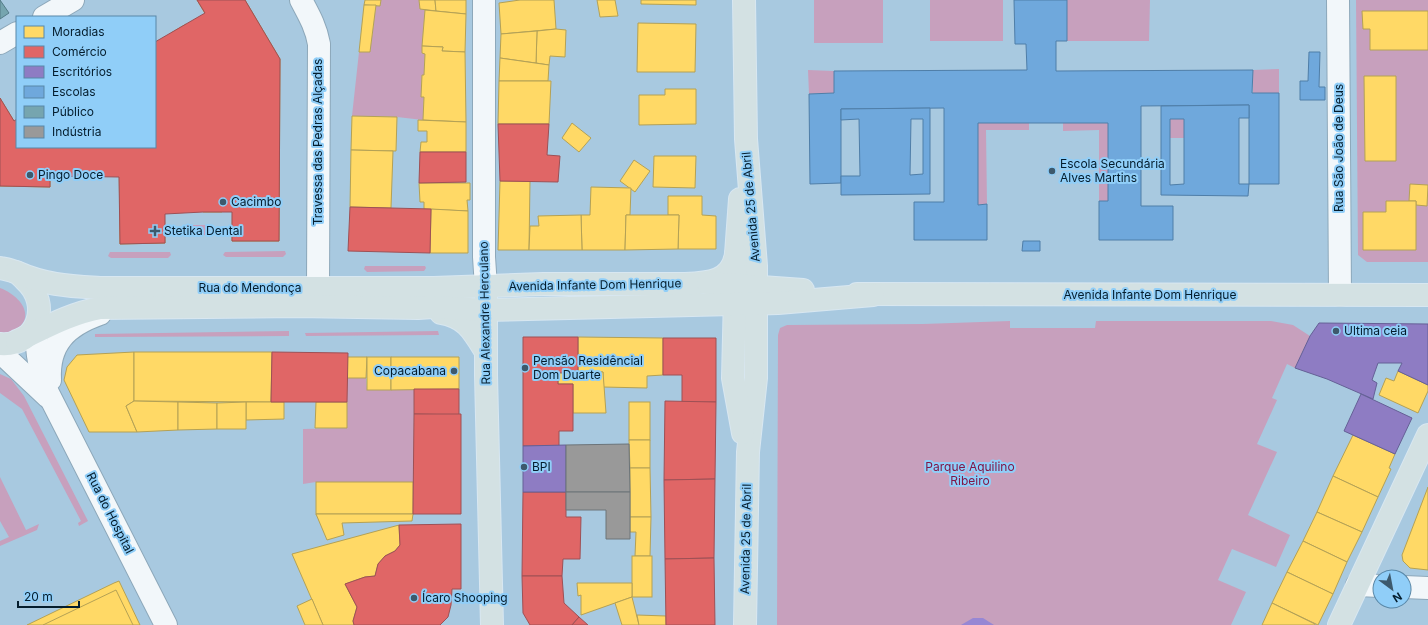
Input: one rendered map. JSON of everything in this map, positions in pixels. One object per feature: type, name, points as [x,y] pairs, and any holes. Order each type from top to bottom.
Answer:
[{"type":"main road","name":"Avenida 25 de Abril","points":[[744,0],[746,140],[743,294],[729,313],[734,329],[733,378],[739,417],[748,452]]},
{"type":"main road","name":"Avenida 25 de Abril","points":[[745,625],[748,452],[756,378],[736,254],[746,140]]},
{"type":"main road","name":"Avenida Infante Dom Henrique","points":[[486,287],[543,284],[704,283],[717,280],[728,273],[734,265],[736,254]]},
{"type":"main road","name":"Rua do Mendonça","points":[[6,268],[33,280],[68,287],[486,287]]},
{"type":"main road","points":[[6,268],[31,285],[36,294],[40,309],[18,338]]},
{"type":"main road","points":[[704,283],[743,294],[762,281],[779,296]]},
{"type":"main road","points":[[486,310],[494,302],[518,294],[586,294],[604,291],[628,284]]},
{"type":"main road","name":"Rua Alexandre Herculano","points":[[486,287],[492,625]]},
{"type":"main road","name":"Avenida Infante Dom Henrique","points":[[486,310],[587,307],[743,294],[779,296],[1428,295]]},
{"type":"main road","name":"Rua do Mendonça","points":[[118,308],[298,306],[433,307],[486,310]]},
{"type":"main road","points":[[18,338],[83,311],[118,308]]},
{"type":"main road","name":"Rua do Mendonça","points":[[418,308],[459,318],[475,334],[486,352]]},
{"type":"main road","points":[[486,352],[507,322],[519,312],[527,309]]},
{"type":"main road","points":[[1339,625],[1428,435]]},
{"type":"street","points":[[46,16],[73,0]]},
{"type":"street","name":"Travessa das Pedras Alçadas","points":[[301,0],[313,21],[317,32],[318,44],[318,288]]},
{"type":"street","name":"Rua Alexandre Herculano","points":[[484,0],[484,258],[486,287]]},
{"type":"street","name":"Rua São João de Deus","points":[[1338,0],[1340,295]]},
{"type":"street","points":[[0,43],[16,34]]},
{"type":"street","name":"Rua do Mendonça","points":[[54,401],[49,364],[52,352],[62,337],[70,329],[92,316],[118,308]]},
{"type":"street","name":"Rua do Hospital","points":[[18,338],[40,368],[46,389],[54,401]]},
{"type":"street","name":"Rua do Hospital","points":[[18,338],[54,401],[166,625]]},
{"type":"street","points":[[1357,586],[1372,586]]},
{"type":"street","points":[[1412,587],[1428,588]]},
{"type":"green space","points":[[381,0],[419,0],[420,9],[425,10],[422,53],[425,54],[421,97],[424,97],[423,120],[397,117],[352,116],[359,52],[370,52],[376,5],[380,6]]},
{"type":"green space","points":[[814,0],[883,0],[883,43],[814,43]]},
{"type":"green space","points":[[930,0],[1003,0],[1003,41],[930,41]]},
{"type":"green space","points":[[1067,0],[1150,0],[1149,41],[1067,41]]},
{"type":"green space","points":[[1356,0],[1428,0],[1428,262],[1367,262],[1358,255]]},
{"type":"green space","points":[[1279,69],[1279,93],[1253,93],[1253,70]]},
{"type":"green space","points":[[808,70],[834,71],[834,93],[809,94]]},
{"type":"green space","points":[[1170,119],[1184,119],[1184,138],[1170,138]]},
{"type":"green space","points":[[978,123],[1029,123],[1029,130],[986,130],[987,204],[978,205]]},
{"type":"green space","points":[[1063,123],[1108,123],[1108,201],[1099,201],[1099,130],[1063,131]]},
{"type":"green space","points":[[184,225],[209,225],[209,235],[184,235]]},
{"type":"green space","points":[[285,251],[286,254],[283,257],[226,257],[223,255],[225,252]]},
{"type":"green space","points":[[110,252],[170,252],[171,255],[168,258],[111,258],[108,256]]},
{"type":"green space","points":[[365,266],[425,266],[426,268],[424,271],[367,272],[364,269]]},
{"type":"green space","points":[[0,288],[18,299],[23,306],[25,313],[24,320],[20,326],[12,331],[0,334]]},
{"type":"green space","name":"Parque Aquilino Ribeiro","points":[[1010,321],[1010,328],[1095,328],[1096,321],[1271,321],[1293,325],[1310,336],[1295,368],[1287,364],[1272,398],[1277,400],[1257,444],[1277,452],[1248,515],[1290,535],[1276,567],[1232,549],[1218,580],[1246,592],[1231,625],[777,625],[778,335],[780,328],[787,325],[923,324]]},
{"type":"green space","points":[[289,331],[289,336],[95,337],[95,334]]},
{"type":"green space","points":[[438,331],[439,335],[306,336],[305,333]]},
{"type":"green space","points":[[0,374],[11,379],[24,396],[88,521],[79,526],[78,523],[81,521],[22,409],[0,393]]},
{"type":"green space","points":[[347,378],[366,378],[367,390],[414,389],[413,482],[316,482],[303,484],[303,429],[347,428]]},
{"type":"green space","points":[[0,477],[26,530],[39,524],[37,530],[0,546],[0,541],[9,537],[0,521]]},
{"type":"shaded area","points":[[973,618],[983,618],[994,625],[961,625]]},
{"type":"building: Moradias","points":[[197,0],[245,0],[280,59],[279,241],[232,241],[235,64]]},
{"type":"building: Moradias","points":[[365,0],[381,0],[380,6],[364,5]]},
{"type":"building: Moradias","points":[[419,0],[435,0],[436,11],[420,9]]},
{"type":"building: Moradias","points":[[435,0],[466,0],[466,14],[436,11]]},
{"type":"building: Moradias","points":[[520,0],[554,0],[556,29],[501,34],[499,3]]},
{"type":"building: Moradias","points":[[597,0],[615,0],[618,16],[600,17]]},
{"type":"building: Moradias","points":[[641,0],[696,0],[696,5],[641,4]]},
{"type":"building: Moradias","points":[[364,5],[376,5],[370,52],[359,52]]},
{"type":"building: Moradias","points":[[425,10],[466,14],[465,52],[442,51],[443,47],[422,46]]},
{"type":"building: Moradias","points":[[1362,11],[1428,11],[1428,50],[1370,50],[1370,29],[1363,29]]},
{"type":"building: Moradias","points":[[638,23],[696,24],[695,72],[637,72]]},
{"type":"building: Moradias","points":[[186,24],[221,85],[222,212],[203,212],[205,90],[171,33]]},
{"type":"building: Moradias","points":[[556,29],[566,30],[565,57],[550,56],[549,65],[536,63],[537,31]]},
{"type":"building: Moradias","points":[[537,31],[536,63],[500,58],[501,34]]},
{"type":"building: Moradias","points":[[422,46],[443,47],[442,51],[465,52],[466,122],[423,120],[424,97],[421,97],[425,54],[422,53]]},
{"type":"building: Moradias","points":[[500,58],[549,65],[548,81],[499,81]]},
{"type":"building: Moradias","points":[[1364,76],[1396,76],[1396,161],[1365,161]]},
{"type":"building: Moradias","points":[[499,81],[551,81],[549,124],[498,124]]},
{"type":"building: Moradias","points":[[665,89],[696,89],[696,124],[639,125],[639,95],[665,95]]},
{"type":"building: Moradias","points":[[0,98],[16,124],[16,148],[50,148],[50,187],[0,186]]},
{"type":"building: Moradias","points":[[352,116],[397,117],[396,151],[351,150]]},
{"type":"building: Moradias","points":[[156,119],[163,130],[165,243],[120,244],[119,148],[156,148]]},
{"type":"building: Moradias","points":[[418,120],[466,122],[466,152],[420,152],[421,142],[427,142],[427,131],[418,131]]},
{"type":"building: Moradias","points":[[572,123],[591,138],[579,152],[562,138]]},
{"type":"building: Moradias","points":[[351,150],[393,151],[391,208],[350,207]]},
{"type":"building: Moradias","points":[[654,156],[696,156],[695,188],[653,187]]},
{"type":"building: Moradias","points":[[634,160],[650,171],[635,192],[620,181]]},
{"type":"building: Moradias","points":[[500,181],[530,181],[529,250],[498,250]]},
{"type":"building: Moradias","points":[[419,183],[470,183],[470,200],[467,200],[468,211],[424,209],[424,202],[420,202]]},
{"type":"building: Moradias","points":[[1410,184],[1428,185],[1427,206],[1416,205],[1416,201],[1409,201]]},
{"type":"building: Moradias","points":[[591,187],[631,188],[630,215],[626,215],[625,250],[582,250],[581,215],[590,215]]},
{"type":"building: Moradias","points":[[668,196],[702,196],[702,215],[716,216],[716,249],[678,249],[679,215],[668,215]]},
{"type":"building: Moradias","points":[[1386,201],[1416,201],[1416,250],[1363,250],[1363,212],[1386,212]]},
{"type":"building: Moradias","points":[[431,209],[468,211],[468,253],[430,253]]},
{"type":"building: Moradias","points":[[581,215],[582,250],[529,250],[530,226],[539,226],[538,216]]},
{"type":"building: Moradias","points":[[626,215],[679,215],[678,249],[625,250]]},
{"type":"building: Moradias","points":[[578,337],[663,338],[663,375],[647,376],[647,388],[603,387],[603,372],[578,372]]},
{"type":"building: Moradias","points":[[134,352],[134,401],[126,406],[137,432],[89,432],[64,380],[67,367],[77,355]]},
{"type":"building: Moradias","points":[[134,352],[272,352],[271,402],[134,401]]},
{"type":"building: Moradias","points":[[347,357],[367,357],[366,378],[347,378]]},
{"type":"building: Moradias","points":[[367,357],[391,357],[391,390],[367,390]]},
{"type":"building: Moradias","points":[[391,357],[459,357],[459,389],[391,390]]},
{"type":"building: Moradias","points":[[1398,371],[1428,385],[1428,391],[1418,413],[1379,395],[1386,378],[1394,381]]},
{"type":"building: Moradias","points":[[603,372],[606,413],[573,413],[573,384],[558,384],[558,373]]},
{"type":"building: Moradias","points":[[134,401],[178,402],[178,430],[137,432],[126,406]]},
{"type":"building: Moradias","points":[[178,402],[217,403],[217,429],[178,430]]},
{"type":"building: Moradias","points":[[246,402],[284,402],[284,419],[246,420]]},
{"type":"building: Moradias","points":[[246,402],[246,429],[217,429],[217,403]]},
{"type":"building: Moradias","points":[[316,402],[347,402],[347,428],[315,428]]},
{"type":"building: Moradias","points":[[629,402],[650,402],[650,440],[629,440]]},
{"type":"building: Moradias","points":[[1353,435],[1395,454],[1389,468],[1391,469],[1378,497],[1333,476]]},
{"type":"building: Moradias","points":[[629,440],[650,440],[650,468],[630,468]]},
{"type":"building: Moradias","points":[[630,468],[650,468],[651,517],[630,517]]},
{"type":"building: Moradias","points":[[1333,476],[1378,497],[1362,532],[1317,512]]},
{"type":"building: Moradias","points":[[316,482],[413,482],[413,514],[316,514]]},
{"type":"building: Moradias","points":[[1428,487],[1428,570],[1410,568],[1403,561],[1402,555]]},
{"type":"building: Moradias","points":[[1317,512],[1362,532],[1347,562],[1303,541]]},
{"type":"building: Moradias","points":[[316,514],[413,514],[412,521],[342,523],[344,535],[327,540]]},
{"type":"building: Moradias","points":[[630,517],[651,517],[650,556],[635,556],[636,532],[630,532]]},
{"type":"building: Moradias","points":[[399,525],[400,545],[395,551],[385,556],[378,564],[375,576],[365,577],[345,584],[357,607],[353,621],[354,625],[323,625],[292,554]]},
{"type":"building: Moradias","points":[[1303,541],[1347,562],[1333,594],[1287,572]]},
{"type":"building: Moradias","points":[[632,556],[652,556],[652,597],[632,597]]},
{"type":"building: Moradias","points":[[1287,572],[1333,594],[1318,625],[1272,603]]},
{"type":"building: Moradias","points":[[119,581],[140,625],[27,625],[114,583]]},
{"type":"building: Moradias","points":[[577,583],[632,583],[632,597],[581,615],[581,595],[578,596]]},
{"type":"building: Moradias","points":[[116,590],[133,625],[43,625]]},
{"type":"building: Moradias","points":[[632,597],[639,625],[622,625],[615,603]]},
{"type":"building: Moradias","points":[[312,599],[323,625],[305,625],[297,606]]},
{"type":"building: Moradias","points":[[1272,603],[1315,624],[1315,625],[1262,625]]},
{"type":"building: Moradias","points":[[637,615],[666,616],[666,625],[639,625]]},
{"type":"building: Comércio","points":[[197,0],[245,0],[280,59],[279,241],[232,241],[232,212],[203,212],[165,214],[165,243],[120,244],[119,177],[50,176],[50,187],[0,186],[0,98],[14,121],[16,120],[16,148],[156,148],[156,41],[205,13]]},
{"type":"building: Comércio","points":[[498,124],[549,124],[547,155],[560,156],[558,182],[500,181]]},
{"type":"building: Comércio","points":[[420,152],[466,152],[466,182],[419,183]]},
{"type":"building: Comércio","points":[[350,207],[431,209],[430,253],[348,251]]},
{"type":"building: Comércio","points":[[523,337],[578,337],[578,372],[558,373],[558,384],[573,384],[573,431],[559,431],[559,446],[523,446]]},
{"type":"building: Comércio","points":[[663,338],[716,338],[716,402],[682,402],[682,375],[663,375]]},
{"type":"building: Comércio","points":[[272,352],[348,353],[347,402],[271,402]]},
{"type":"building: Comércio","points":[[414,389],[459,389],[459,415],[414,414]]},
{"type":"building: Comércio","points":[[665,401],[716,402],[715,479],[664,480]]},
{"type":"building: Comércio","points":[[414,414],[461,414],[461,514],[413,514]]},
{"type":"building: Comércio","points":[[715,479],[714,558],[665,559],[664,480]]},
{"type":"building: Comércio","points":[[523,492],[566,492],[566,517],[581,517],[580,559],[563,559],[562,576],[522,576]]},
{"type":"building: Comércio","points":[[461,524],[461,589],[452,589],[451,605],[448,617],[440,625],[354,625],[353,621],[357,607],[345,584],[365,577],[375,576],[378,564],[385,556],[395,551],[400,545],[399,525]]},
{"type":"building: Comércio","points":[[714,558],[715,625],[666,625],[665,559]]},
{"type":"building: Comércio","points":[[522,576],[562,576],[564,603],[579,617],[572,625],[530,625],[523,613]]},
{"type":"building: Comércio","points":[[579,617],[588,625],[572,625]]},
{"type":"building: Escritórios","points":[[1319,323],[1428,324],[1428,385],[1398,371],[1402,363],[1378,363],[1372,380],[1377,383],[1373,399],[1327,379],[1295,368],[1310,336]]},
{"type":"building: Escritórios","points":[[1361,394],[1412,418],[1395,454],[1344,431]]},
{"type":"building: Escritórios","points":[[566,445],[566,492],[523,492],[523,446]]},
{"type":"building: Escolas","points":[[1014,0],[1067,0],[1067,41],[1056,41],[1056,71],[1253,70],[1252,93],[1279,93],[1279,184],[1249,184],[1249,105],[1141,106],[1141,206],[1173,206],[1173,240],[1099,240],[1099,201],[1108,201],[1108,123],[978,123],[978,205],[987,204],[987,240],[914,240],[914,202],[944,202],[944,108],[841,109],[841,183],[810,184],[809,94],[834,93],[834,71],[1027,70],[1026,44],[1015,44]]},
{"type":"building: Escolas","points":[[1309,52],[1320,52],[1319,87],[1325,87],[1325,100],[1300,100],[1300,81],[1308,81]]},
{"type":"building: Escolas","points":[[1249,105],[1249,118],[1239,118],[1239,184],[1249,184],[1248,196],[1161,195],[1161,106]],"holes":[[[1170,119],[1184,119],[1184,184],[1170,185]]]},
{"type":"building: Escolas","points":[[930,108],[930,194],[841,195],[841,176],[860,176],[859,119],[841,120],[841,109]],"holes":[[[911,119],[923,119],[923,174],[910,175]]]},
{"type":"building: Escolas","points":[[1023,241],[1040,241],[1040,251],[1022,251]]},
{"type":"building: Público","points":[[0,0],[9,13],[0,19]]},
{"type":"building: Indústria","points":[[629,444],[630,492],[566,492],[566,445]]},
{"type":"building: Indústria","points":[[566,492],[630,492],[630,539],[606,539],[606,510],[566,510]]},
{"type":"place","name":"Escola Secundária Alves Martins","points":[[1052,171]]},
{"type":"place","name":"Pingo Doce","points":[[30,175]]},
{"type":"place","name":"Cacimbo","points":[[223,202]]},
{"type":"place","name":"Stetika Dental","points":[[155,231]]},
{"type":"place","name":"Ultima ceia","points":[[1336,331]]},
{"type":"place","name":"Pensão Residêncial Dom Duarte","points":[[525,368]]},
{"type":"place","name":"Copacabana","points":[[454,371]]},
{"type":"place","name":"BPI","points":[[524,467]]},
{"type":"place","name":"Ícaro Shooping","points":[[414,598]]}]
